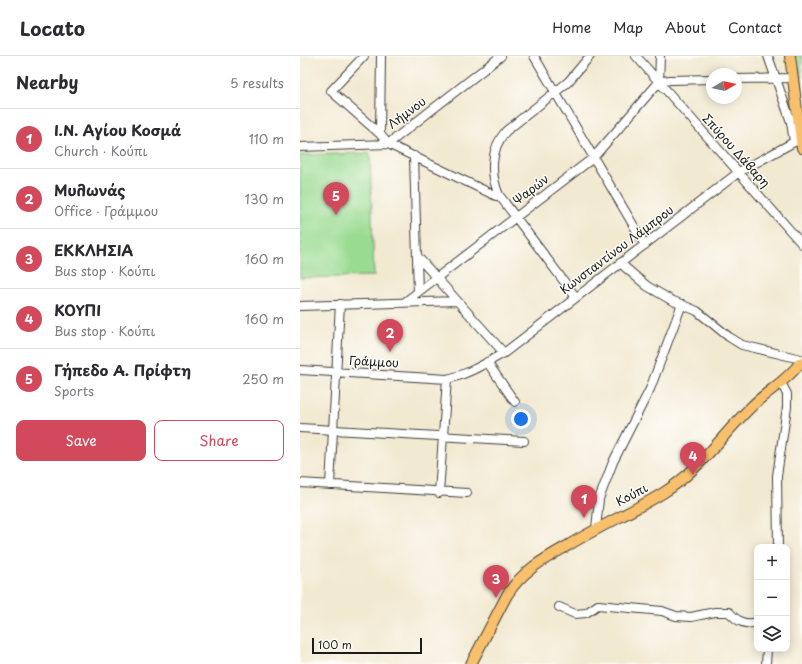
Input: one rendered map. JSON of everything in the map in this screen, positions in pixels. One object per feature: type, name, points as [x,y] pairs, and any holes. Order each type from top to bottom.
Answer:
[{"type":"main road","points":[[790,56],[800,142]]},
{"type":"main road","points":[[781,383],[794,372],[801,362]]},
{"type":"main road","points":[[781,383],[802,375]]},
{"type":"main road","name":"Κούπι","points":[[471,664],[507,595],[518,579],[538,562],[662,494],[685,477],[704,460],[751,406],[781,383]]},
{"type":"street","name":"Λήμνου","points":[[364,56],[331,91],[380,134],[388,144],[496,196],[499,195]]},
{"type":"street","points":[[380,134],[381,56]]},
{"type":"street","name":"Λήμνου","points":[[388,144],[501,56]]},
{"type":"street","points":[[534,56],[645,245]]},
{"type":"street","points":[[575,296],[499,195],[493,182],[492,167],[499,139],[506,131],[568,82],[590,56]]},
{"type":"street","name":"Σπύρου Δάβαρη","points":[[636,56],[800,240]]},
{"type":"street","points":[[660,56],[659,82],[670,80],[706,79]]},
{"type":"street","points":[[768,56],[791,122],[800,142]]},
{"type":"street","points":[[742,79],[793,78]]},
{"type":"street","name":"Ψαρών","points":[[405,302],[594,158],[659,82]]},
{"type":"street","name":"Κωνσταντίνου Λάμπρου","points":[[447,379],[455,377],[504,353],[575,296],[645,245],[739,172],[800,142]]},
{"type":"street","points":[[300,147],[388,144]]},
{"type":"street","points":[[414,156],[418,292]]},
{"type":"street","points":[[417,256],[504,353]]},
{"type":"street","points":[[620,263],[647,286],[697,312],[729,337],[742,345],[801,362]]},
{"type":"street","points":[[300,306],[457,301]]},
{"type":"street","points":[[330,485],[340,304]]},
{"type":"street","points":[[596,529],[599,499],[613,462],[650,389],[682,304]]},
{"type":"street","points":[[487,362],[515,402]]},
{"type":"street","name":"Γράμμου","points":[[300,370],[447,379]]},
{"type":"street","points":[[438,493],[447,379]]},
{"type":"street","points":[[778,544],[777,476],[787,407],[787,394],[781,383]]},
{"type":"street","points":[[300,428],[524,441]]},
{"type":"street","points":[[300,483],[467,494]]},
{"type":"street","points":[[559,607],[575,614],[586,613],[598,605],[662,611],[676,616],[691,617],[715,612],[729,612],[736,620],[748,624],[754,623]]},
{"type":"street","points":[[766,664],[767,652]]},
{"type":"green space","points":[[793,56],[802,56],[802,126]]},
{"type":"green space","points":[[370,153],[374,276],[300,278],[300,155]]},
{"type":"place","name":"Γήπεδο Α. Πρίφτη","points":[[336,215]]},
{"type":"place","name":"Μυλωνάς","points":[[390,352]]},
{"type":"place","name":"ΚΟΥΠΙ","points":[[693,475]]},
{"type":"place","name":"Ι.Ν. Αγίου Κοσμά","points":[[584,518]]},
{"type":"place","name":"ΕΚΚΛΗΣΙΑ","points":[[496,598]]}]
